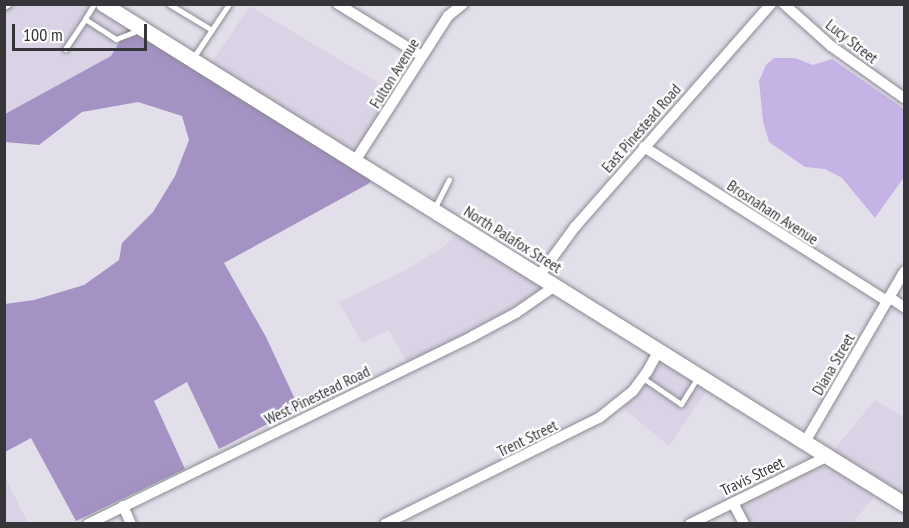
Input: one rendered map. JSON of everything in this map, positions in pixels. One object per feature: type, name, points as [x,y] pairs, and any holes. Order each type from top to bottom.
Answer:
[{"type":"main road","name":"North Palafox Street","points":[[103,4],[903,501]]},
{"type":"street","points":[[338,4],[422,56]]},
{"type":"street","name":"Fulton Avenue","points":[[355,161],[448,16],[463,4]]},
{"type":"street","name":"East Pinestead Road","points":[[539,276],[575,227],[771,4]]},
{"type":"street","name":"Lucy Street","points":[[784,4],[838,52],[904,98]]},
{"type":"street","name":"Brosnaham Avenue","points":[[644,147],[904,307]]},
{"type":"street","name":"Diana Street","points":[[805,442],[904,272]]},
{"type":"street","name":"West Pinestead Road","points":[[88,524],[473,336],[516,313],[555,286]]},
{"type":"street","name":"Trent Street","points":[[386,524],[599,418],[624,400],[643,378],[658,350]]},
{"type":"street","name":"Travis Street","points":[[690,524],[828,456]]},
{"type":"street","points":[[732,503],[744,524]]},
{"type":"street","points":[[123,506],[131,524]]},
{"type":"lane","points":[[4,7],[9,4]]},
{"type":"lane","points":[[65,49],[94,4]]},
{"type":"lane","points":[[169,4],[212,30]]},
{"type":"lane","points":[[192,60],[229,4]]},
{"type":"lane","points":[[85,19],[116,39],[134,32],[137,26]]},
{"type":"lane","points":[[433,210],[449,180]]},
{"type":"lane","points":[[643,378],[681,404],[698,375]]},
{"type":"shaded area","points":[[5,5],[94,5],[129,26],[111,56],[5,114]]},
{"type":"shaded area","points":[[250,6],[394,92],[353,155],[210,65]]},
{"type":"shaded area","points":[[129,26],[373,178],[368,184],[224,263],[266,337],[299,408],[219,449],[187,382],[154,401],[185,469],[76,521],[31,438],[5,452],[5,304],[34,300],[84,285],[119,260],[122,243],[153,212],[175,176],[189,140],[182,116],[138,102],[82,112],[39,145],[5,142],[5,114],[111,56]]},
{"type":"shaded area","points":[[774,58],[795,58],[813,65],[832,59],[904,109],[904,177],[875,218],[842,178],[825,169],[805,167],[769,142],[763,121],[759,81],[766,65]]},
{"type":"shaded area","points":[[458,231],[546,286],[513,308],[407,363],[389,330],[362,343],[339,302],[400,273],[445,246]]},
{"type":"shaded area","points":[[661,357],[709,387],[669,446],[623,408],[644,385]]},
{"type":"shaded area","points":[[875,400],[904,417],[904,498],[831,453]]},
{"type":"shaded area","points":[[828,462],[904,509],[904,514],[875,495],[853,523],[749,523],[739,505]]},
{"type":"shaded area","points":[[5,477],[28,523],[5,523]]}]
